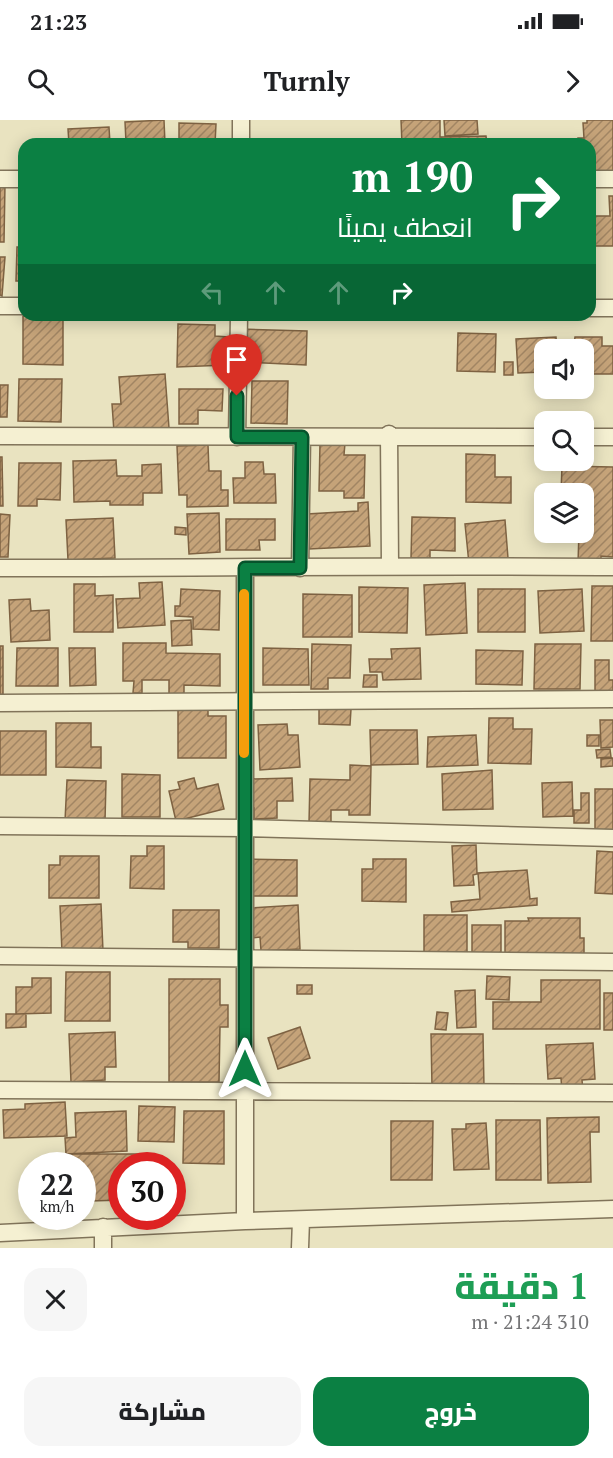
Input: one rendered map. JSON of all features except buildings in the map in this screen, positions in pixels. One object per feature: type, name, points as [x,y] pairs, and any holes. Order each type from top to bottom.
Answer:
[{"type":"street","points":[[241,120],[241,138]]},
{"type":"street","points":[[0,179],[18,179]]},
{"type":"street","points":[[596,179],[613,179]]},
{"type":"street","points":[[0,306],[18,306]]},
{"type":"street","points":[[596,308],[613,308]]},
{"type":"street","points":[[237,437],[239,321]]},
{"type":"street","points":[[0,436],[302,437],[389,434],[534,436]]},
{"type":"street","points":[[389,434],[390,565]]},
{"type":"street","points":[[300,568],[302,437]]},
{"type":"street","points":[[594,437],[613,438]]},
{"type":"street","points":[[0,568],[300,568],[390,565],[613,567]]},
{"type":"street","points":[[245,568],[243,703],[245,1221]]},
{"type":"street","points":[[0,704],[613,699]]},
{"type":"street","points":[[0,826],[245,828],[613,838]]},
{"type":"street","points":[[0,956],[613,962]]},
{"type":"street","points":[[0,1090],[613,1094]]},
{"type":"street","points":[[0,1233],[245,1221],[613,1209]]},
{"type":"street","points":[[300,1248],[301,1220]]},
{"type":"street","points":[[103,1248],[104,1227]]},
{"type":"slow traffic","points":[[244,594],[244,753]]},
{"type":"route","points":[[237,396],[237,437],[302,437],[300,568],[245,568],[243,703],[245,1069]]}]
